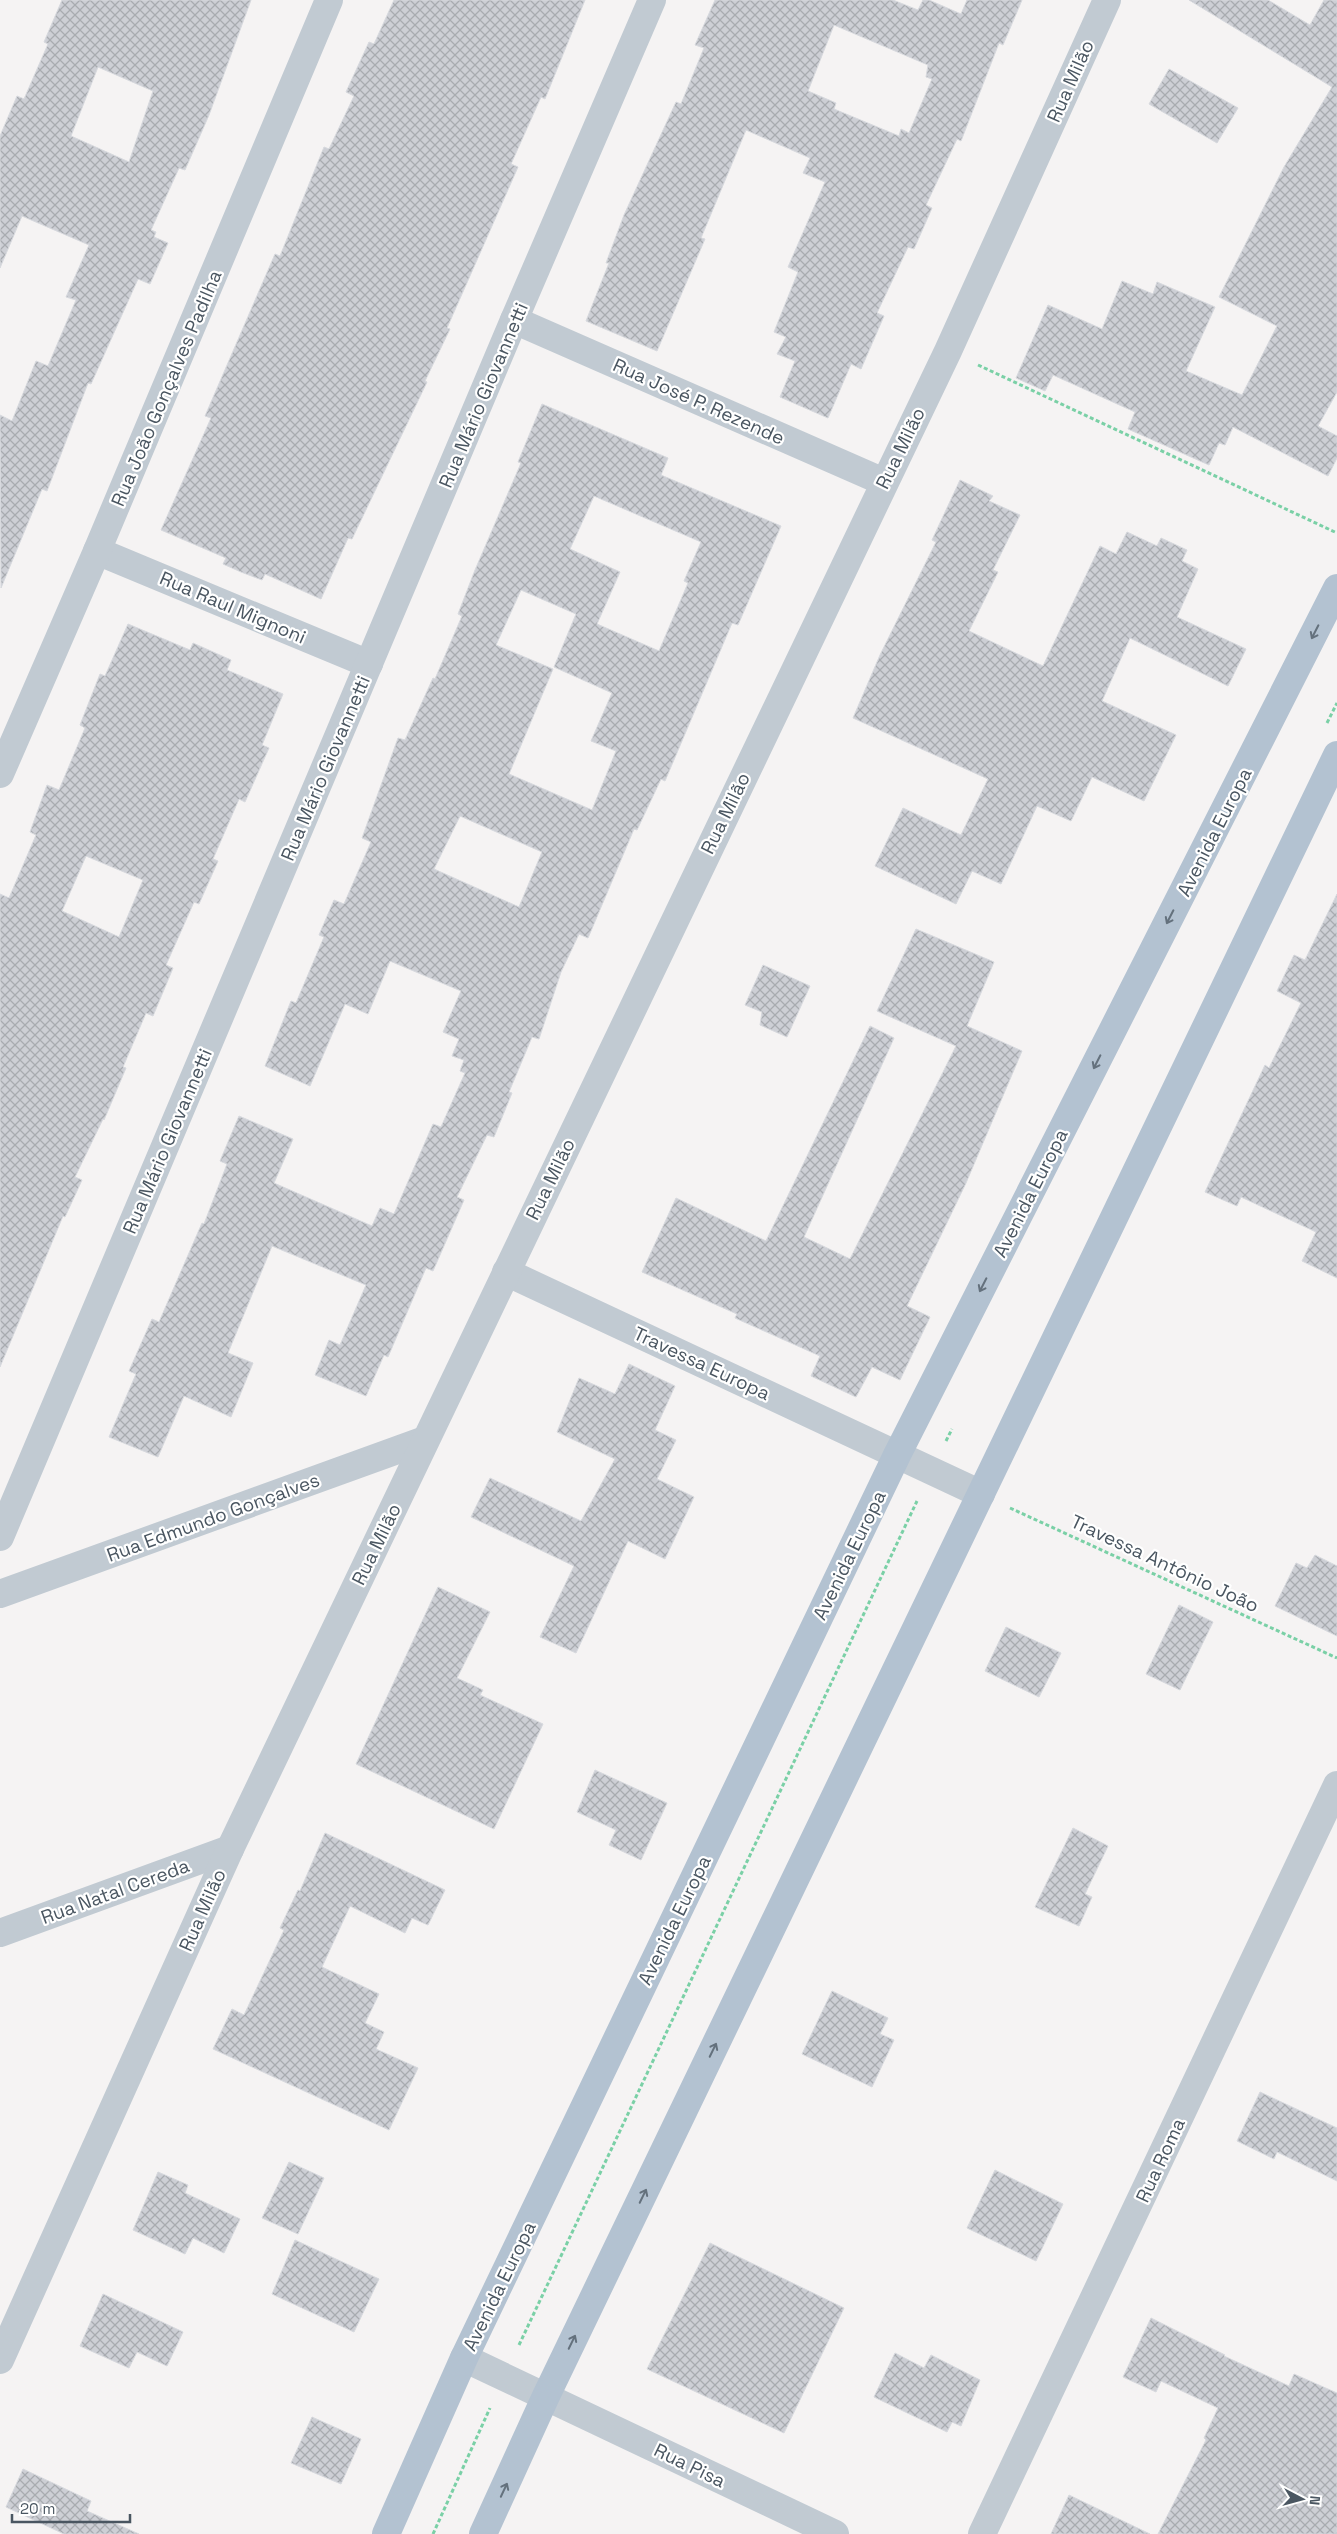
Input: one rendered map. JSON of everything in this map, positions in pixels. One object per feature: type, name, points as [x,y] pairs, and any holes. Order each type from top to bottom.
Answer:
[{"type":"main road","name":"Avenida Europa","points":[[386,2534],[464,2358],[897,1455],[1337,588]]},
{"type":"main road","points":[[483,2534],[546,2396],[1337,756]]},
{"type":"street","name":"Rua João Gonçalves Padilha","points":[[0,774],[97,550],[329,0]]},
{"type":"street","name":"Rua Mário Giovannetti","points":[[0,1537],[514,320],[652,0]]},
{"type":"street","name":"Rua Milão","points":[[0,2360],[230,1849],[948,351],[1107,0]]},
{"type":"street","name":"Rua José P. Rezende","points":[[514,320],[884,482]]},
{"type":"street","name":"Rua Raul Mignoni","points":[[97,550],[369,664]]},
{"type":"street","name":"Travessa Europa","points":[[506,1272],[981,1494]]},
{"type":"street","name":"Rua Edmundo Gonçalves","points":[[0,1594],[426,1440]]},
{"type":"street","name":"Rua Roma","points":[[982,2534],[1337,1785]]},
{"type":"street","name":"Rua Natal Cereda","points":[[0,1933],[230,1849]]},
{"type":"street","name":"Rua Pisa","points":[[464,2358],[834,2534]]},
{"type":"path","points":[[948,351],[1337,533]]},
{"type":"path","points":[[433,2534],[504,2376],[953,1426]]},
{"type":"path","name":"Travessa Antônio João","points":[[981,1494],[1337,1658]]},
{"type":"building","points":[[62,0],[251,0],[209,115],[185,170],[179,168],[151,230],[156,232],[154,237],[168,243],[150,284],[138,279],[91,384],[88,383],[47,491],[42,489],[1,588],[0,415],[12,421],[36,361],[48,366],[76,300],[66,297],[89,245],[22,216],[0,268],[0,136],[17,96],[24,99],[48,44],[44,42]],"holes":[[[98,67],[153,91],[129,162],[71,136]]]},
{"type":"building","points":[[394,0],[585,0],[545,99],[541,97],[511,164],[518,167],[447,328],[450,329],[425,381],[427,382],[352,539],[348,538],[321,599],[265,574],[262,580],[241,572],[223,564],[226,558],[161,530],[211,418],[205,416],[275,254],[280,256],[324,147],[329,149],[354,96],[346,92],[369,42],[374,44]]},
{"type":"building","points":[[715,0],[893,0],[918,10],[923,0],[929,0],[961,14],[967,0],[1022,0],[1003,45],[999,43],[961,141],[957,139],[926,205],[932,208],[914,249],[908,247],[877,313],[884,316],[861,369],[851,364],[828,418],[780,397],[795,361],[777,354],[786,337],[774,332],[798,272],[788,267],[825,182],[803,173],[810,158],[746,130],[701,238],[705,239],[657,351],[586,321],[609,263],[606,263],[624,215],[676,102],[681,104],[704,48],[695,45]],"holes":[[[834,25],[928,65],[926,77],[932,79],[909,133],[901,129],[899,136],[834,109],[836,103],[808,91]]]},
{"type":"building","points":[[1189,0],[1268,0],[1310,25],[1324,0],[1337,0],[1337,392],[1318,426],[1337,436],[1337,458],[1328,476],[1233,427],[1225,445],[1219,443],[1209,465],[1128,429],[1135,412],[1053,375],[1045,391],[1016,378],[1048,305],[1102,329],[1122,281],[1153,294],[1157,282],[1215,307],[1186,371],[1242,395],[1277,326],[1219,297],[1284,167],[1332,87]]},
{"type":"building","points":[[1169,69],[1238,108],[1217,143],[1149,104]]},
{"type":"building","points":[[542,404],[668,458],[661,475],[781,526],[738,625],[732,623],[665,781],[661,779],[637,830],[634,829],[588,938],[579,934],[561,972],[539,1039],[532,1037],[509,1092],[512,1093],[494,1137],[487,1135],[457,1197],[464,1200],[433,1271],[426,1268],[388,1357],[384,1355],[366,1396],[315,1375],[329,1340],[340,1345],[366,1285],[272,1246],[228,1353],[253,1363],[231,1417],[184,1396],[158,1457],[109,1437],[136,1374],[129,1371],[152,1319],[159,1322],[202,1223],[204,1224],[227,1164],[220,1161],[239,1116],[293,1139],[274,1183],[372,1226],[380,1208],[394,1214],[433,1124],[441,1127],[465,1073],[460,1071],[464,1060],[452,1056],[459,1039],[443,1032],[461,991],[390,961],[368,1014],[345,1004],[310,1086],[265,1066],[291,1001],[296,1003],[324,937],[319,935],[334,900],[344,904],[371,842],[362,838],[398,738],[405,740],[433,678],[435,679],[462,616],[458,614],[475,570],[521,463],[518,462]],"holes":[[[594,496],[701,542],[684,581],[688,583],[659,651],[597,624],[620,572],[570,549]],[[521,590],[576,614],[554,667],[612,693],[591,741],[616,751],[592,810],[509,774],[553,669],[496,645]],[[460,816],[542,852],[519,907],[434,869]]]},
{"type":"building","points":[[960,480],[993,496],[989,501],[1020,515],[993,570],[998,572],[969,631],[1043,666],[1100,546],[1116,554],[1127,532],[1157,546],[1161,538],[1187,550],[1182,561],[1198,569],[1177,617],[1246,649],[1228,686],[1130,638],[1102,701],[1176,735],[1144,801],[1092,777],[1071,821],[1037,806],[1001,884],[972,871],[956,904],[875,866],[903,808],[961,835],[988,779],[853,718],[880,655],[936,542],[932,540]]},
{"type":"building","points":[[128,624],[190,650],[193,643],[231,660],[227,670],[283,694],[262,745],[269,748],[245,802],[239,799],[213,859],[218,861],[199,904],[194,902],[166,965],[173,968],[153,1016],[146,1013],[123,1067],[126,1068],[104,1120],[75,1177],[82,1180],[65,1217],[63,1216],[0,1367],[0,894],[9,898],[36,835],[30,832],[47,785],[59,790],[85,728],[80,725],[100,674],[105,676]],"holes":[[[86,856],[143,880],[119,937],[62,911]]]},
{"type":"building","points":[[1337,894],[1337,1278],[1302,1261],[1316,1232],[1241,1197],[1237,1206],[1205,1192],[1265,1065],[1269,1068],[1301,1003],[1277,991],[1294,955],[1305,960]]},
{"type":"building","points":[[916,929],[994,962],[967,1026],[1022,1051],[966,1183],[907,1306],[930,1317],[900,1380],[872,1367],[856,1397],[811,1376],[820,1356],[735,1318],[737,1314],[642,1272],[676,1198],[766,1241],[870,1026],[894,1038],[804,1237],[850,1259],[956,1046],[877,1011]]},
{"type":"building","points":[[763,965],[810,986],[787,1037],[760,1025],[762,1012],[745,1005]]},
{"type":"building","points":[[629,1364],[675,1386],[655,1430],[676,1440],[657,1479],[694,1497],[665,1559],[628,1541],[576,1653],[540,1637],[574,1566],[471,1517],[490,1478],[581,1521],[615,1459],[557,1432],[579,1378],[615,1394]]},
{"type":"building","points":[[1315,1555],[1337,1566],[1337,1636],[1275,1606],[1296,1563],[1307,1568]]},
{"type":"building","points":[[438,1587],[490,1612],[457,1678],[483,1690],[480,1695],[543,1724],[494,1829],[356,1764]]},
{"type":"building","points":[[1179,1605],[1213,1622],[1180,1690],[1146,1674]]},
{"type":"building","points":[[1006,1627],[1061,1653],[1039,1697],[985,1671]]},
{"type":"building","points":[[595,1770],[667,1803],[641,1860],[609,1845],[616,1830],[577,1812]]},
{"type":"building","points":[[1073,1828],[1108,1846],[1085,1894],[1092,1897],[1079,1926],[1035,1907]]},
{"type":"building","points":[[325,1833],[445,1890],[428,1925],[412,1918],[405,1933],[350,1906],[322,1967],[379,1994],[365,2023],[384,2032],[376,2049],[418,2068],[389,2130],[213,2049],[232,2009],[244,2015],[284,1930],[280,1928],[298,1890],[300,1891]]},
{"type":"building","points":[[832,1991],[888,2018],[880,2034],[894,2040],[872,2087],[802,2054]]},
{"type":"building","points":[[1260,2092],[1337,2128],[1337,2181],[1277,2152],[1274,2159],[1237,2141]]},
{"type":"building","points":[[289,2162],[324,2178],[298,2234],[262,2218]]},
{"type":"building","points":[[995,2170],[1063,2204],[1036,2261],[967,2228]]},
{"type":"building","points":[[158,2172],[188,2185],[185,2193],[240,2219],[224,2253],[193,2238],[185,2254],[133,2230]]},
{"type":"building","points":[[295,2240],[379,2279],[354,2332],[272,2294]]},
{"type":"building","points":[[710,2243],[844,2308],[784,2433],[647,2369]]},
{"type":"building","points":[[103,2294],[183,2332],[167,2366],[137,2352],[129,2368],[80,2346]]},
{"type":"building","points":[[1151,2318],[1224,2356],[1289,2386],[1294,2374],[1337,2393],[1337,2534],[1158,2534],[1206,2440],[1204,2438],[1218,2408],[1161,2381],[1156,2392],[1123,2377]]},
{"type":"building","points":[[895,2353],[924,2368],[931,2355],[980,2380],[961,2426],[952,2422],[947,2432],[874,2397]]},
{"type":"building","points":[[312,2417],[361,2439],[341,2484],[291,2463]]},
{"type":"building","points":[[23,2469],[91,2501],[87,2511],[139,2534],[64,2534],[6,2507]]},
{"type":"building","points":[[1069,2495],[1150,2534],[1051,2534]]}]
